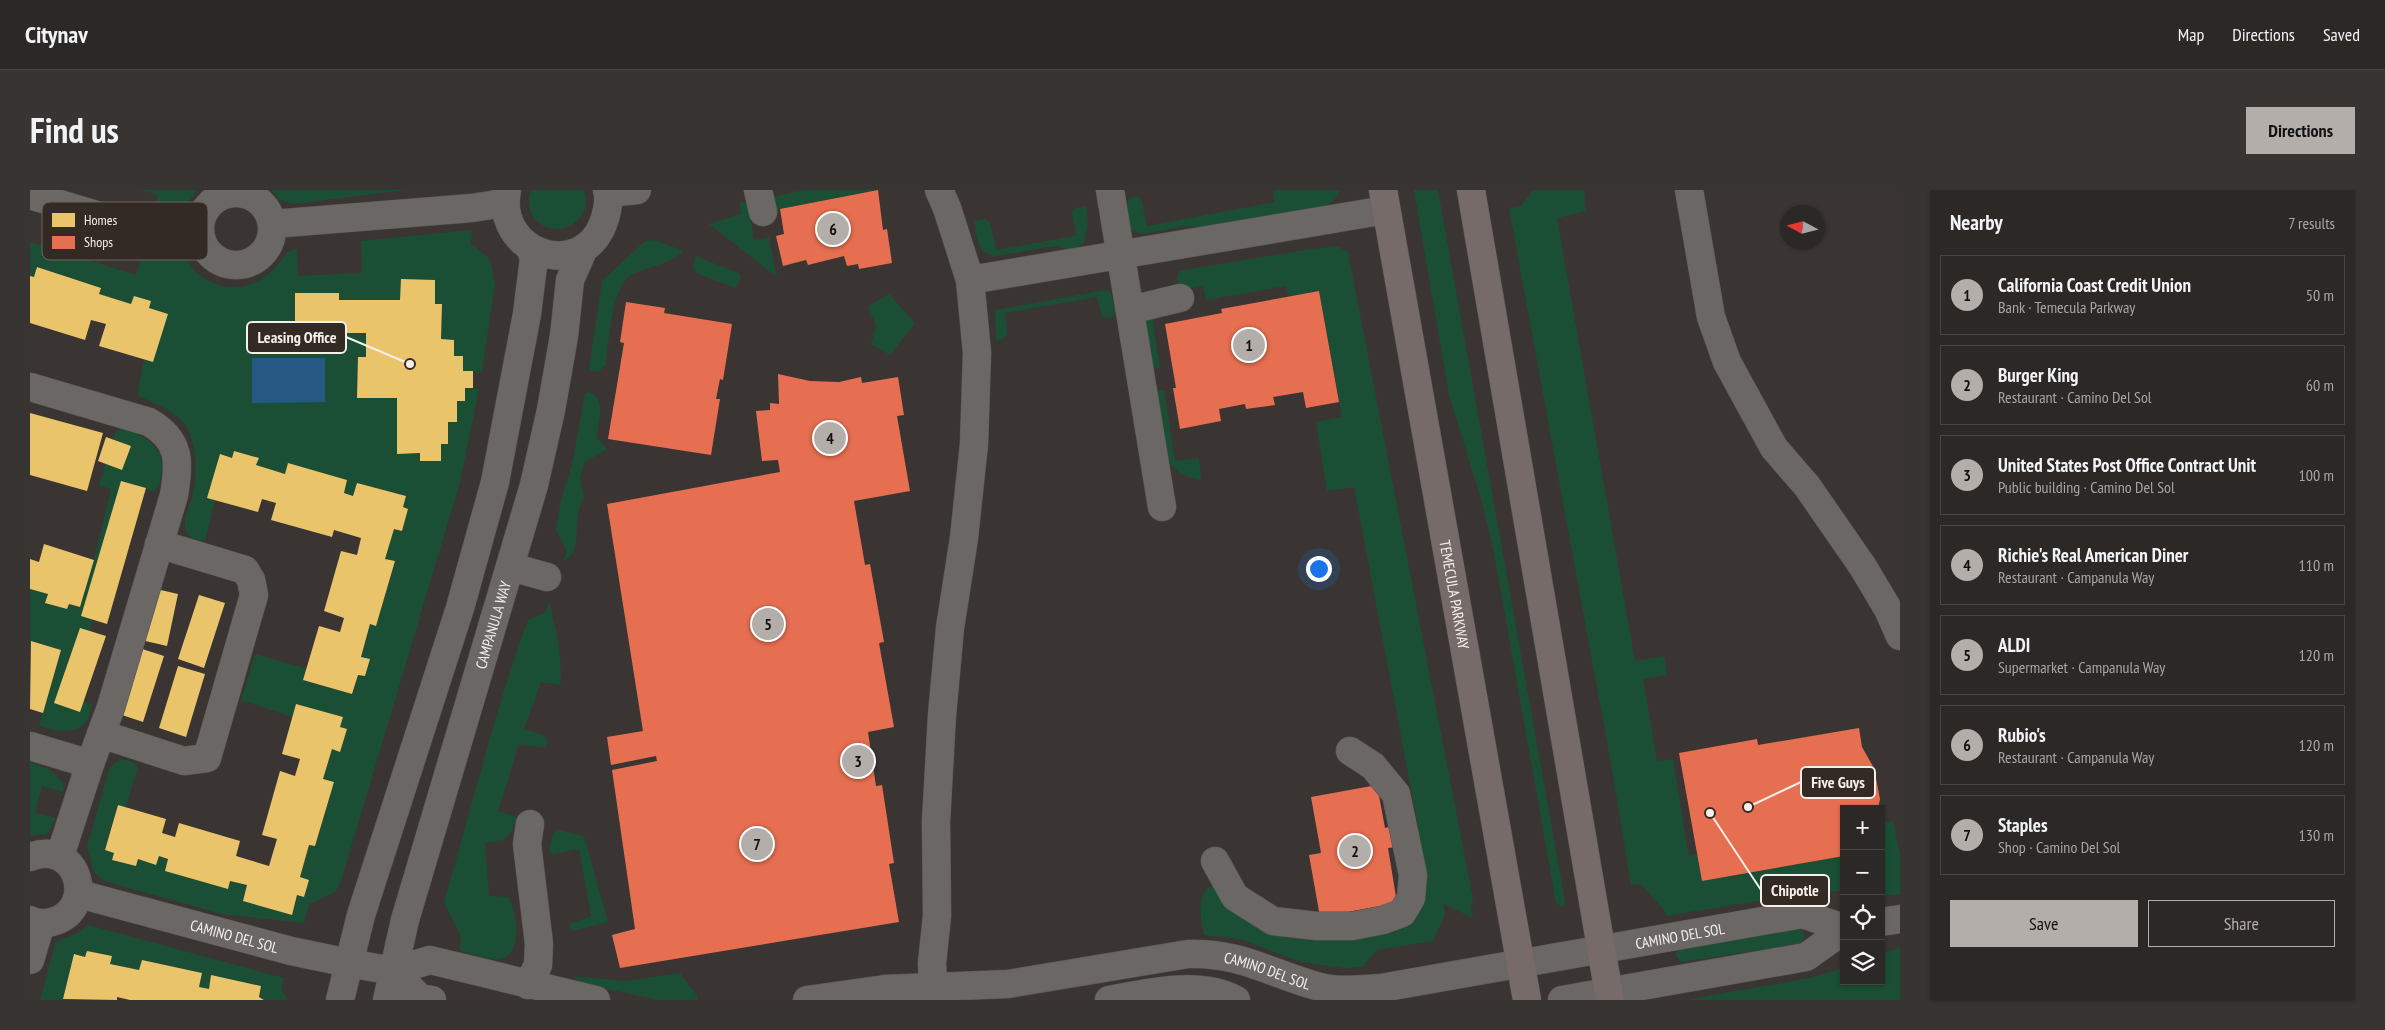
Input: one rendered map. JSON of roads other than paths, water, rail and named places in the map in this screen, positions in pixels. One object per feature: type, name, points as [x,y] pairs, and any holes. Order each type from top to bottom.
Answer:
[{"type":"main road","points":[[1471,190],[1610,996]]},
{"type":"main road","name":"TEMECULA PARKWAY","points":[[1385,200],[1527,1000]]},
{"type":"street","points":[[272,224],[472,208],[505,196],[508,223],[516,236],[530,248],[551,255],[567,254],[584,248],[600,232],[607,214],[607,192],[637,190]]},
{"type":"street","points":[[934,994],[932,963],[936,916],[936,822],[942,715],[950,628],[964,538],[974,444],[977,353],[970,280],[947,208],[939,190]]},
{"type":"street","points":[[1110,190],[1162,507]]},
{"type":"street","points":[[1689,190],[1711,317],[1727,362],[1774,448],[1806,486],[1863,567],[1888,608],[1900,636]]},
{"type":"street","points":[[208,206],[210,202],[232,192],[248,194],[264,205],[272,224],[272,236],[267,248],[254,260],[236,265],[219,262],[208,252]]},
{"type":"street","points":[[30,195],[53,202]]},
{"type":"street","points":[[970,280],[1121,255],[1385,200]]},
{"type":"street","points":[[340,1000],[361,914],[457,617],[495,482],[527,314],[534,258],[530,248]]},
{"type":"street","name":"CAMPANULA WAY","points":[[387,1000],[427,844],[534,485],[551,410],[564,336],[570,280],[584,248]]},
{"type":"street","points":[[1130,310],[1180,298]]},
{"type":"street","points":[[30,386],[148,422],[164,431],[175,449],[178,470],[159,544],[101,734],[60,856]]},
{"type":"street","points":[[101,734],[184,761],[207,758],[254,595],[251,580],[245,570],[159,544]]},
{"type":"street","points":[[511,567],[547,577]]},
{"type":"street","points":[[30,746],[90,764]]},
{"type":"street","points":[[1215,861],[1235,897],[1272,921],[1317,926],[1352,926],[1383,920],[1402,913],[1411,898],[1413,875],[1396,794],[1373,766],[1350,751]]},
{"type":"street","points":[[528,985],[538,965],[539,944],[527,844],[530,824]]},
{"type":"street","points":[[30,857],[40,853],[60,856],[75,870],[79,883],[79,894],[71,912],[61,920],[35,922],[30,960]]},
{"type":"street","name":"CAMINO DEL SOL","points":[[79,894],[291,951],[349,963],[393,971],[430,960],[596,1000]]},
{"type":"street","name":"CAMINO DEL SOL","points":[[807,1000],[885,989],[934,994],[1008,984],[1188,954],[1213,953],[1248,961],[1322,987],[1349,989],[1381,988],[1802,914],[1840,928]]},
{"type":"street","points":[[1885,921],[1900,919]]},
{"type":"street","name":"CAMINO DEL SOL","points":[[1562,1000],[1610,996],[1806,956],[1840,932]]},
{"type":"street","points":[[393,971],[420,998],[432,1000]]},
{"type":"street","points":[[1109,1000],[1172,990],[1220,992],[1236,1000]]},
{"type":"water","points":[[252,358],[325,358],[325,402],[252,403]]},
{"type":"place","name":"Rubio's","points":[[833,229]]},
{"type":"place","name":"California Coast Credit Union","points":[[1249,345]]},
{"type":"place","name":"Leasing Office","points":[[410,364]]},
{"type":"place","name":"Richie's Real American Diner","points":[[830,438]]},
{"type":"place","name":"ALDI","points":[[768,624]]},
{"type":"place","name":"United States Post Office Contract Unit","points":[[858,761]]},
{"type":"place","name":"Five Guys","points":[[1748,807]]},
{"type":"place","name":"Chipotle","points":[[1710,813]]},
{"type":"place","name":"Staples","points":[[757,844]]},
{"type":"place","name":"Burger King","points":[[1355,851]]}]
